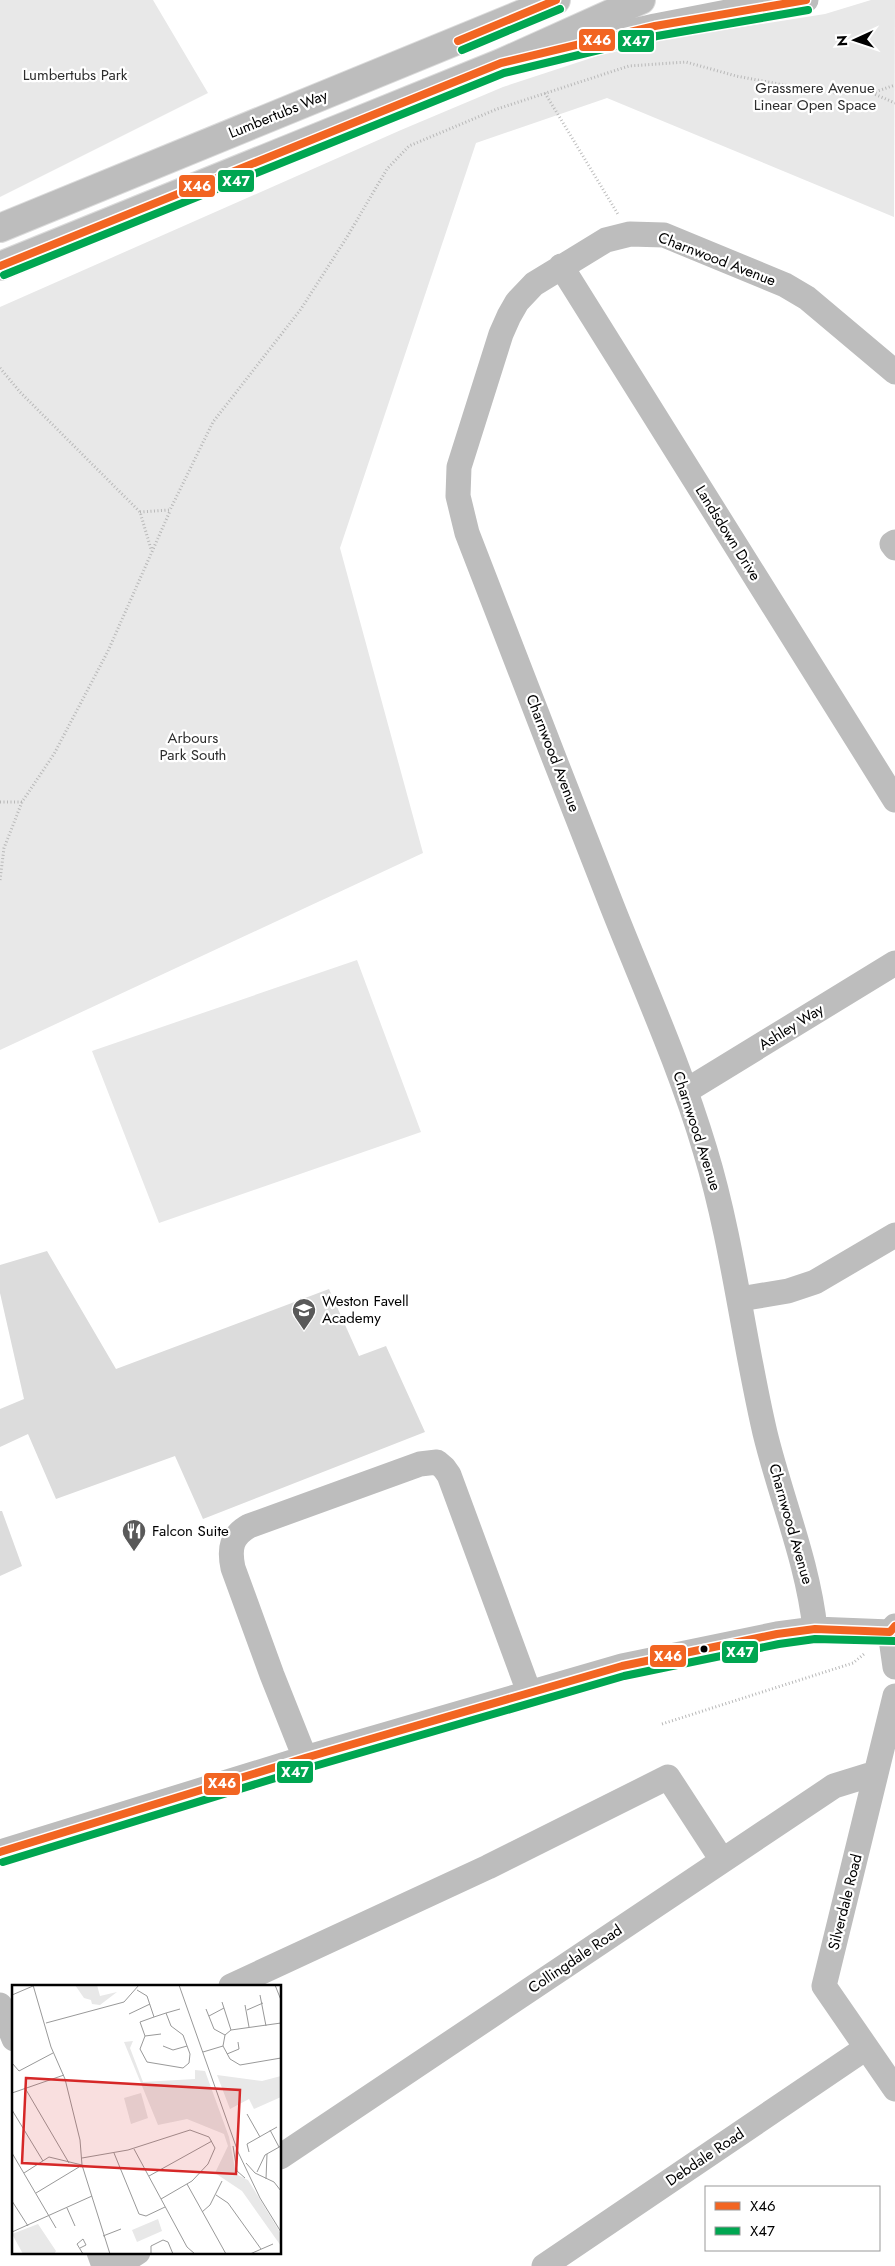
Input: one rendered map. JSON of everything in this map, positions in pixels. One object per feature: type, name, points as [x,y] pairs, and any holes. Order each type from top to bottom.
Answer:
[{"type":"highway","name":"Lumbertubs Way","points":[[0,228],[556,0]]},
{"type":"highway","points":[[0,266],[501,62],[641,0]]},
{"type":"street","points":[[501,62],[655,26],[727,12],[806,0]]},
{"type":"street","name":"Charnwood Avenue","points":[[814,1630],[812,1603],[805,1573],[766,1435],[752,1372],[740,1299],[716,1190],[686,1091],[467,533],[458,496],[459,467],[463,449],[509,316],[525,292],[561,266],[606,240],[630,234],[664,235],[785,286],[807,298],[895,372]]},
{"type":"street","name":"Landsdown Drive","points":[[561,266],[895,800]]},
{"type":"street","points":[[895,542],[892,544],[895,548]]},
{"type":"street","name":"Ashley Way","points":[[686,1091],[895,963]]},
{"type":"street","points":[[740,1299],[788,1291],[815,1282],[895,1235]]},
{"type":"street","points":[[305,1758],[233,1568],[230,1556],[231,1544],[236,1535],[249,1526],[420,1464],[437,1462],[449,1475],[529,1692]]},
{"type":"street","points":[[0,1852],[305,1758],[529,1692],[622,1666],[719,1644],[814,1630],[893,1633],[895,1667]]},
{"type":"street","name":"Silverdale Road","points":[[895,1696],[824,1986],[895,2089]]},
{"type":"street","name":"Collingdale Road","points":[[281,2156],[834,1786],[876,1773]]},
{"type":"street","points":[[233,1985],[488,1867],[668,1777],[722,1860]]},
{"type":"street","points":[[0,2006],[12,2034]]},
{"type":"street","name":"Debdale Road","points":[[544,2266],[866,2048]]},
{"type":"street","points":[[100,2254],[104,2266]]},
{"type":"street","points":[[118,2266],[135,2254]]},
{"type":"path","points":[[0,880],[4,848],[22,802],[54,754],[108,651],[170,510],[213,422],[301,309],[347,237],[387,169],[409,146],[497,109],[629,66],[686,62],[785,86],[827,93],[872,93],[895,85]]},
{"type":"path","points":[[545,93],[630,234]]},
{"type":"path","points":[[872,93],[895,104]]},
{"type":"path","points":[[0,368],[20,392],[140,512],[152,550]]},
{"type":"path","points":[[140,512],[170,510]]},
{"type":"path","points":[[0,802],[22,802]]},
{"type":"path","points":[[662,1724],[853,1663],[864,1653]]},
{"type":"green space","name":"Lumbertubs Park","points":[[0,0],[153,0],[208,93],[0,197]]},
{"type":"green space","name":"Arbours Park South","points":[[871,0],[895,0],[894,217],[607,98],[476,143],[340,548],[423,853],[0,1050],[0,307],[503,87],[634,44],[825,14]]},
{"type":"green space","points":[[357,960],[421,1132],[159,1223],[92,1051]]},
{"type":"building","points":[[47,1251],[116,1369],[329,1289],[359,1356],[386,1346],[425,1432],[203,1519],[175,1456],[56,1499],[28,1434],[0,1447],[0,1409],[24,1399],[0,1293],[0,1265]]},
{"type":"building","points":[[0,1511],[2,1511],[22,1566],[0,1576]]},
{"type":"transit line","name":"X46","points":[[458,41],[556,0]]},
{"type":"transit line","name":"X46","points":[[0,266],[501,63],[655,26],[806,0]]},
{"type":"transit line","name":"X47","points":[[462,50],[560,9]]},
{"type":"transit line","name":"X47","points":[[4,275],[504,73],[657,36],[808,10]]},
{"type":"transit line","name":"X46","points":[[0,1852],[305,1758],[622,1666],[777,1634],[815,1629],[890,1632],[895,1626]]},
{"type":"transit line","name":"X47","points":[[3,1862],[308,1768],[624,1676],[779,1644],[815,1639],[895,1641]]},
{"type":"place","name":"Weston Favell Academy","points":[[304,1331]]},
{"type":"place","name":"Falcon Suite","points":[[134,1552]]},
{"type":"park label","name":"Grassmere Avenue Linear Open Space","points":[[815,96]]}]
